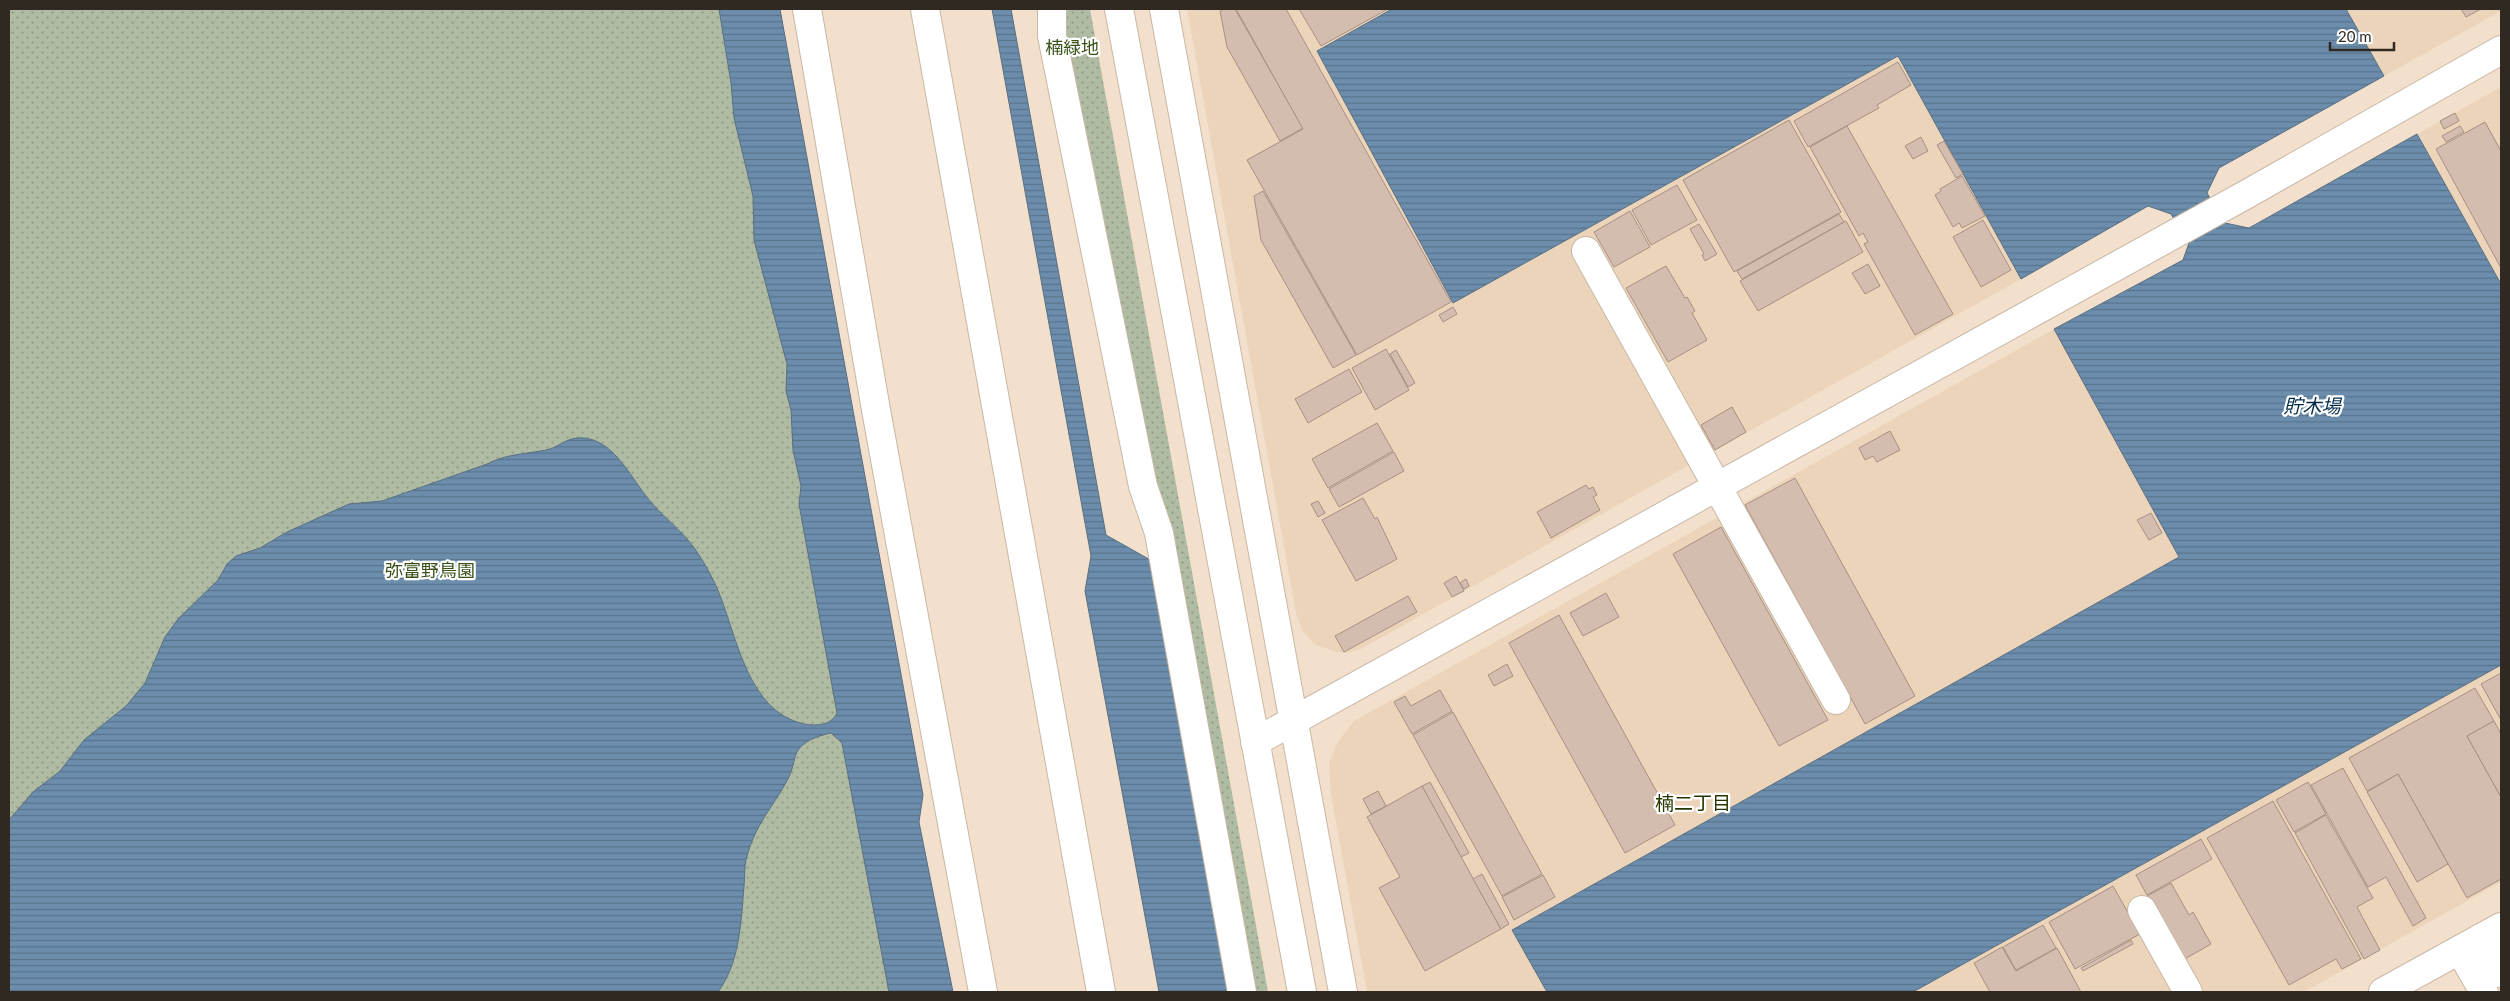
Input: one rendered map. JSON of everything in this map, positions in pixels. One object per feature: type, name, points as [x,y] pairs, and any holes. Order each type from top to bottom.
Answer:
[{"type":"street","points":[[808,9],[876,410],[983,992]]},
{"type":"street","points":[[925,9],[1101,992]]},
{"type":"street","points":[[1052,9],[1052,36],[1117,362],[1143,486],[1159,532],[1242,992]]},
{"type":"street","points":[[1119,9],[1302,992]]},
{"type":"street","points":[[1164,9],[1343,992]]},
{"type":"street","points":[[1255,742],[2166,239],[2501,50]]},
{"type":"street","points":[[1586,251],[1836,700]]},
{"type":"street","points":[[2142,910],[2188,992]]},
{"type":"street","points":[[2481,938],[2501,973]]},
{"type":"street","points":[[2383,992],[2481,938]]},
{"type":"street","points":[[2481,938],[2484,992]]},
{"type":"shaded area","points":[[1187,9],[1392,9],[1317,51],[1453,303],[1898,56],[2021,279],[1361,649],[1347,653],[1336,652],[1314,644],[1302,630],[1296,613]]},
{"type":"shaded area","points":[[2346,9],[2501,9],[2501,11],[2384,76]]},
{"type":"shaded area","points":[[2501,87],[2501,284],[2417,134]]},
{"type":"shaded area","points":[[2054,329],[2179,557],[1513,930],[1547,992],[1367,992],[1331,795],[1329,762],[1339,740],[1354,721]]},
{"type":"shaded area","points":[[2501,665],[2501,882],[2304,992],[1913,992]]},
{"type":"green space","name":"弥富野鳥園","points":[[9,9],[757,9],[935,992],[9,992]]},
{"type":"green space","name":"楠緑地","points":[[1039,9],[1090,9],[1268,992],[1235,992],[1152,546]]},
{"type":"water","points":[[719,9],[780,9],[923,795],[919,822],[953,992],[889,992],[842,743],[831,733],[815,738],[800,747],[788,779],[755,834],[745,863],[743,900],[735,955],[731,968],[718,992],[9,992],[9,820],[33,792],[60,771],[84,740],[126,706],[145,683],[165,637],[178,619],[218,580],[227,564],[236,556],[260,548],[287,532],[349,504],[382,501],[501,458],[550,449],[577,438],[589,439],[599,443],[618,458],[646,496],[683,535],[698,554],[719,593],[747,671],[757,689],[770,705],[785,717],[804,724],[827,723],[837,713],[799,504],[801,486],[793,450],[791,410],[786,391],[787,364],[754,240],[753,196],[734,118],[731,83]]},
{"type":"water","points":[[992,9],[1011,9],[1106,535],[1154,562],[1232,992],[1159,992],[1085,591],[1091,556]]},
{"type":"water","name":"貯木場","points":[[1392,9],[2346,9],[2384,76],[2219,168],[2207,193],[2225,223],[2249,228],[2417,134],[2501,284],[2501,665],[1913,992],[1547,992],[1512,930],[2179,557],[2054,329],[2183,260],[2189,243],[2171,214],[2148,206],[2021,279],[1898,56],[1453,303],[1317,51]]},
{"type":"building","points":[[1235,9],[1303,128],[1280,141],[1227,47],[1220,11]]},
{"type":"building","points":[[1236,9],[1286,9],[1451,302],[1357,355],[1247,160],[1303,129]]},
{"type":"building","points":[[1299,9],[1388,9],[1321,46]]},
{"type":"building","points":[[2461,9],[2481,9],[2466,17]]},
{"type":"building","points":[[1898,62],[1911,85],[1877,105],[1879,108],[1808,147],[1794,121]]},
{"type":"building","points":[[2455,113],[2459,121],[2444,129],[2440,121]]},
{"type":"building","points":[[1789,120],[1841,212],[1734,272],[1683,180]]},
{"type":"building","points":[[2485,122],[2501,151],[2501,268],[2436,149]]},
{"type":"building","points":[[1847,126],[1953,314],[1915,335],[1864,244],[1868,242],[1863,233],[1859,236],[1810,147]]},
{"type":"building","points":[[2460,126],[2464,132],[2446,142],[2442,136]]},
{"type":"building","points":[[1921,137],[1928,151],[1913,159],[1905,146]]},
{"type":"building","points":[[1944,141],[1963,174],[1956,178],[1937,145]]},
{"type":"building","points":[[1962,176],[1985,216],[1962,228],[1959,223],[1953,227],[1935,195],[1941,191],[1940,189]]},
{"type":"building","points":[[1677,185],[1697,220],[1651,245],[1632,210]]},
{"type":"building","points":[[1263,191],[1356,355],[1333,368],[1261,240],[1254,196]]},
{"type":"building","points":[[1630,211],[1650,247],[1614,267],[1594,232]]},
{"type":"building","points":[[1839,214],[1844,222],[1742,279],[1737,271]]},
{"type":"building","points":[[1983,220],[2011,270],[1981,287],[1953,237]]},
{"type":"building","points":[[1846,221],[1863,252],[1758,311],[1740,281]]},
{"type":"building","points":[[1699,224],[1717,254],[1705,261],[1702,255],[1704,254],[1690,229]]},
{"type":"building","points":[[1868,264],[1880,286],[1865,294],[1852,273]]},
{"type":"building","points":[[1666,266],[1695,311],[1692,313],[1707,340],[1668,362],[1626,288]]},
{"type":"building","points":[[1453,307],[1457,314],[1443,322],[1439,315]]},
{"type":"building","points":[[1386,349],[1409,390],[1375,410],[1352,368]]},
{"type":"building","points":[[1396,350],[1415,383],[1408,387],[1390,354]]},
{"type":"building","points":[[1349,369],[1362,392],[1308,423],[1295,399]]},
{"type":"building","points":[[1732,407],[1746,432],[1715,450],[1701,425]]},
{"type":"building","points":[[1377,423],[1393,451],[1328,488],[1312,459]]},
{"type":"building","points":[[1890,431],[1900,450],[1877,462],[1873,456],[1865,460],[1859,448]]},
{"type":"building","points":[[1394,452],[1404,471],[1339,507],[1329,489]]},
{"type":"building","points":[[1795,478],[1915,696],[1865,724],[1745,505]]},
{"type":"building","points":[[1586,485],[1589,489],[1593,487],[1597,495],[1593,497],[1600,510],[1551,538],[1537,512]]},
{"type":"building","points":[[1363,498],[1375,519],[1377,517],[1397,559],[1356,581],[1322,520]]},
{"type":"building","points":[[1318,501],[1325,513],[1318,517],[1311,504]]},
{"type":"building","points":[[2151,513],[2162,533],[2149,540],[2137,520]]},
{"type":"building","points":[[1721,527],[1828,720],[1779,746],[1673,554]]},
{"type":"building","points":[[1456,576],[1464,591],[1452,597],[1444,583]]},
{"type":"building","points":[[1466,579],[1469,586],[1464,589],[1460,583]]},
{"type":"building","points":[[1606,593],[1619,617],[1583,636],[1570,613]]},
{"type":"building","points":[[1408,596],[1417,612],[1344,652],[1335,636]]},
{"type":"building","points":[[1559,615],[1675,825],[1625,853],[1509,643]]},
{"type":"building","points":[[1507,664],[1513,676],[1494,686],[1488,675]]},
{"type":"building","points":[[2501,673],[2501,720],[2481,684]]},
{"type":"building","points":[[2475,688],[2494,721],[2467,736],[2501,797],[2501,879],[2467,898],[2398,774],[2367,791],[2349,758]]},
{"type":"building","points":[[1440,690],[1452,711],[1412,734],[1394,702],[1405,696],[1411,706]]},
{"type":"building","points":[[1453,712],[1542,874],[1502,896],[1413,735]]},
{"type":"building","points":[[2494,721],[2501,734],[2501,797],[2467,736]]},
{"type":"building","points":[[2343,768],[2426,918],[2413,926],[2386,877],[2368,887],[2311,785]]},
{"type":"building","points":[[2398,774],[2448,864],[2417,882],[2367,792]]},
{"type":"building","points":[[1430,782],[1469,853],[1461,857],[1422,786]]},
{"type":"building","points":[[2308,782],[2326,814],[2294,832],[2276,800]]},
{"type":"building","points":[[1422,786],[1501,929],[1425,971],[1379,888],[1400,877],[1367,817]]},
{"type":"building","points":[[1378,791],[1386,806],[1371,814],[1363,799]]},
{"type":"building","points":[[2273,801],[2361,959],[2342,969],[2336,959],[2289,985],[2207,838]]},
{"type":"building","points":[[2326,815],[2373,898],[2357,907],[2380,950],[2364,959],[2295,833]]},
{"type":"building","points":[[2201,839],[2212,859],[2147,895],[2136,875]]},
{"type":"building","points":[[1482,874],[1509,924],[1501,929],[1473,879]]},
{"type":"building","points":[[1543,875],[1555,897],[1514,920],[1502,897]]},
{"type":"building","points":[[2171,883],[2189,915],[2193,912],[2211,944],[2183,960],[2147,896]]},
{"type":"building","points":[[2113,886],[2140,934],[2075,969],[2049,922]]},
{"type":"building","points":[[2043,925],[2056,948],[2016,970],[2003,947]]},
{"type":"building","points":[[2131,940],[2133,944],[2083,971],[2081,968]]},
{"type":"building","points":[[2002,947],[2016,971],[2057,948],[2081,992],[1990,992],[1974,963]]},
{"type":"district","name":"楠二丁目","points":[[1693,803]]}]
